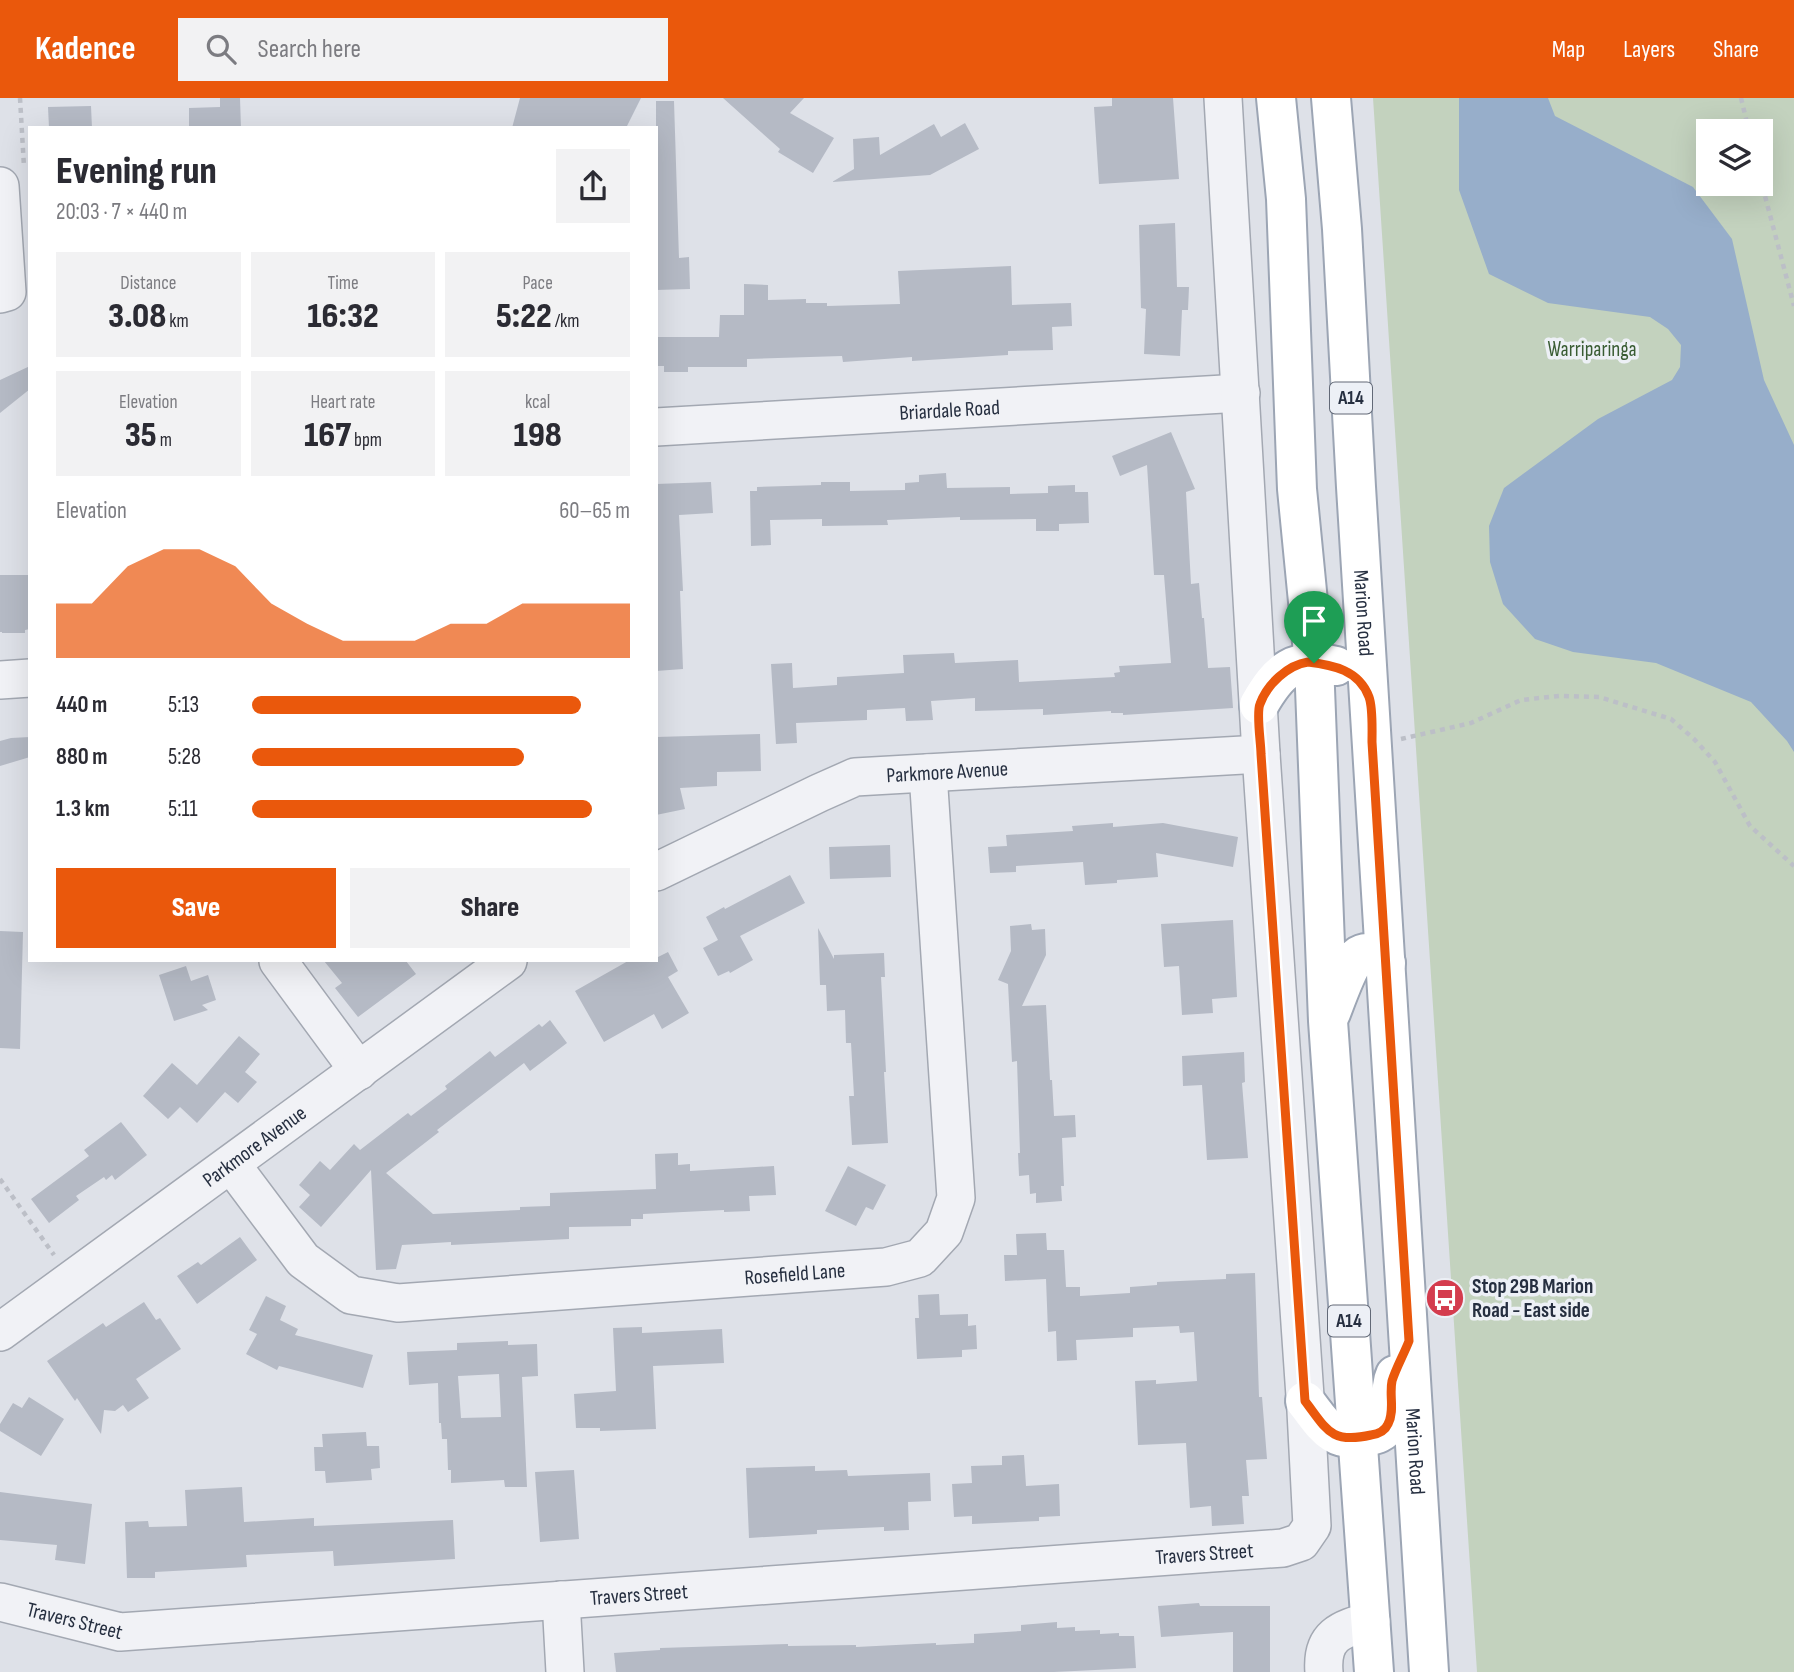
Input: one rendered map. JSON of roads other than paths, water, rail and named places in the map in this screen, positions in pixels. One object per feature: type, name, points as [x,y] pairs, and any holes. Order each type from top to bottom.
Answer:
[{"type":"main road","name":"A14","points":[[1276,98],[1286,199],[1297,489],[1314,663],[1328,1021],[1374,1672]]},
{"type":"main road","name":"Marion Road","points":[[1331,98],[1342,229],[1429,1662]]},
{"type":"main road","points":[[1259,705],[1268,689],[1287,671],[1299,664],[1314,663],[1333,665],[1345,670],[1362,685],[1370,698]]},
{"type":"main road","points":[[1328,1021],[1339,992],[1357,958],[1364,954],[1374,954],[1386,963]]},
{"type":"main road","points":[[1305,1401],[1330,1432],[1339,1437],[1358,1438],[1377,1434],[1387,1428],[1392,1382],[1409,1341]]},
{"type":"main road","points":[[1371,1621],[1395,1626],[1429,1662]]},
{"type":"street","points":[[1223,98],[1261,754],[1305,1401]]},
{"type":"street","points":[[0,186],[12,291]]},
{"type":"street","name":"Briardale Road","points":[[658,427],[1241,393]]},
{"type":"street","points":[[0,680],[28,678]]},
{"type":"street","name":"Parkmore Avenue","points":[[658,871],[855,778],[1261,754]]},
{"type":"street","name":"Rosefield Lane","points":[[231,1164],[303,1260],[351,1295],[398,1303],[886,1267],[920,1258],[944,1231],[956,1198],[928,773]]},
{"type":"street","points":[[279,962],[359,1071]]},
{"type":"street","name":"Parkmore Avenue","points":[[0,1332],[507,962]]},
{"type":"street","name":"Travers Street","points":[[0,1602],[120,1632],[1283,1548],[1301,1542],[1312,1526],[1305,1401]]},
{"type":"street","points":[[561,1601],[565,1672]]},
{"type":"street","points":[[1324,1672],[1324,1655],[1330,1641],[1341,1631],[1371,1621]]},
{"type":"water","points":[[1459,98],[1548,98],[1555,116],[1693,187],[1696,196],[1700,196],[1732,239],[1764,380],[1794,445],[1794,752],[1751,702],[1656,663],[1573,652],[1535,639],[1503,604],[1490,562],[1489,526],[1504,488],[1598,419],[1672,380],[1680,367],[1681,345],[1668,329],[1650,317],[1548,303],[1489,274],[1459,190]]},
{"type":"place","name":"Stop 29B Marion Road - East side","points":[[1445,1298]]},
{"type":"park label","name":"Warriparinga","points":[[1592,349]]}]
